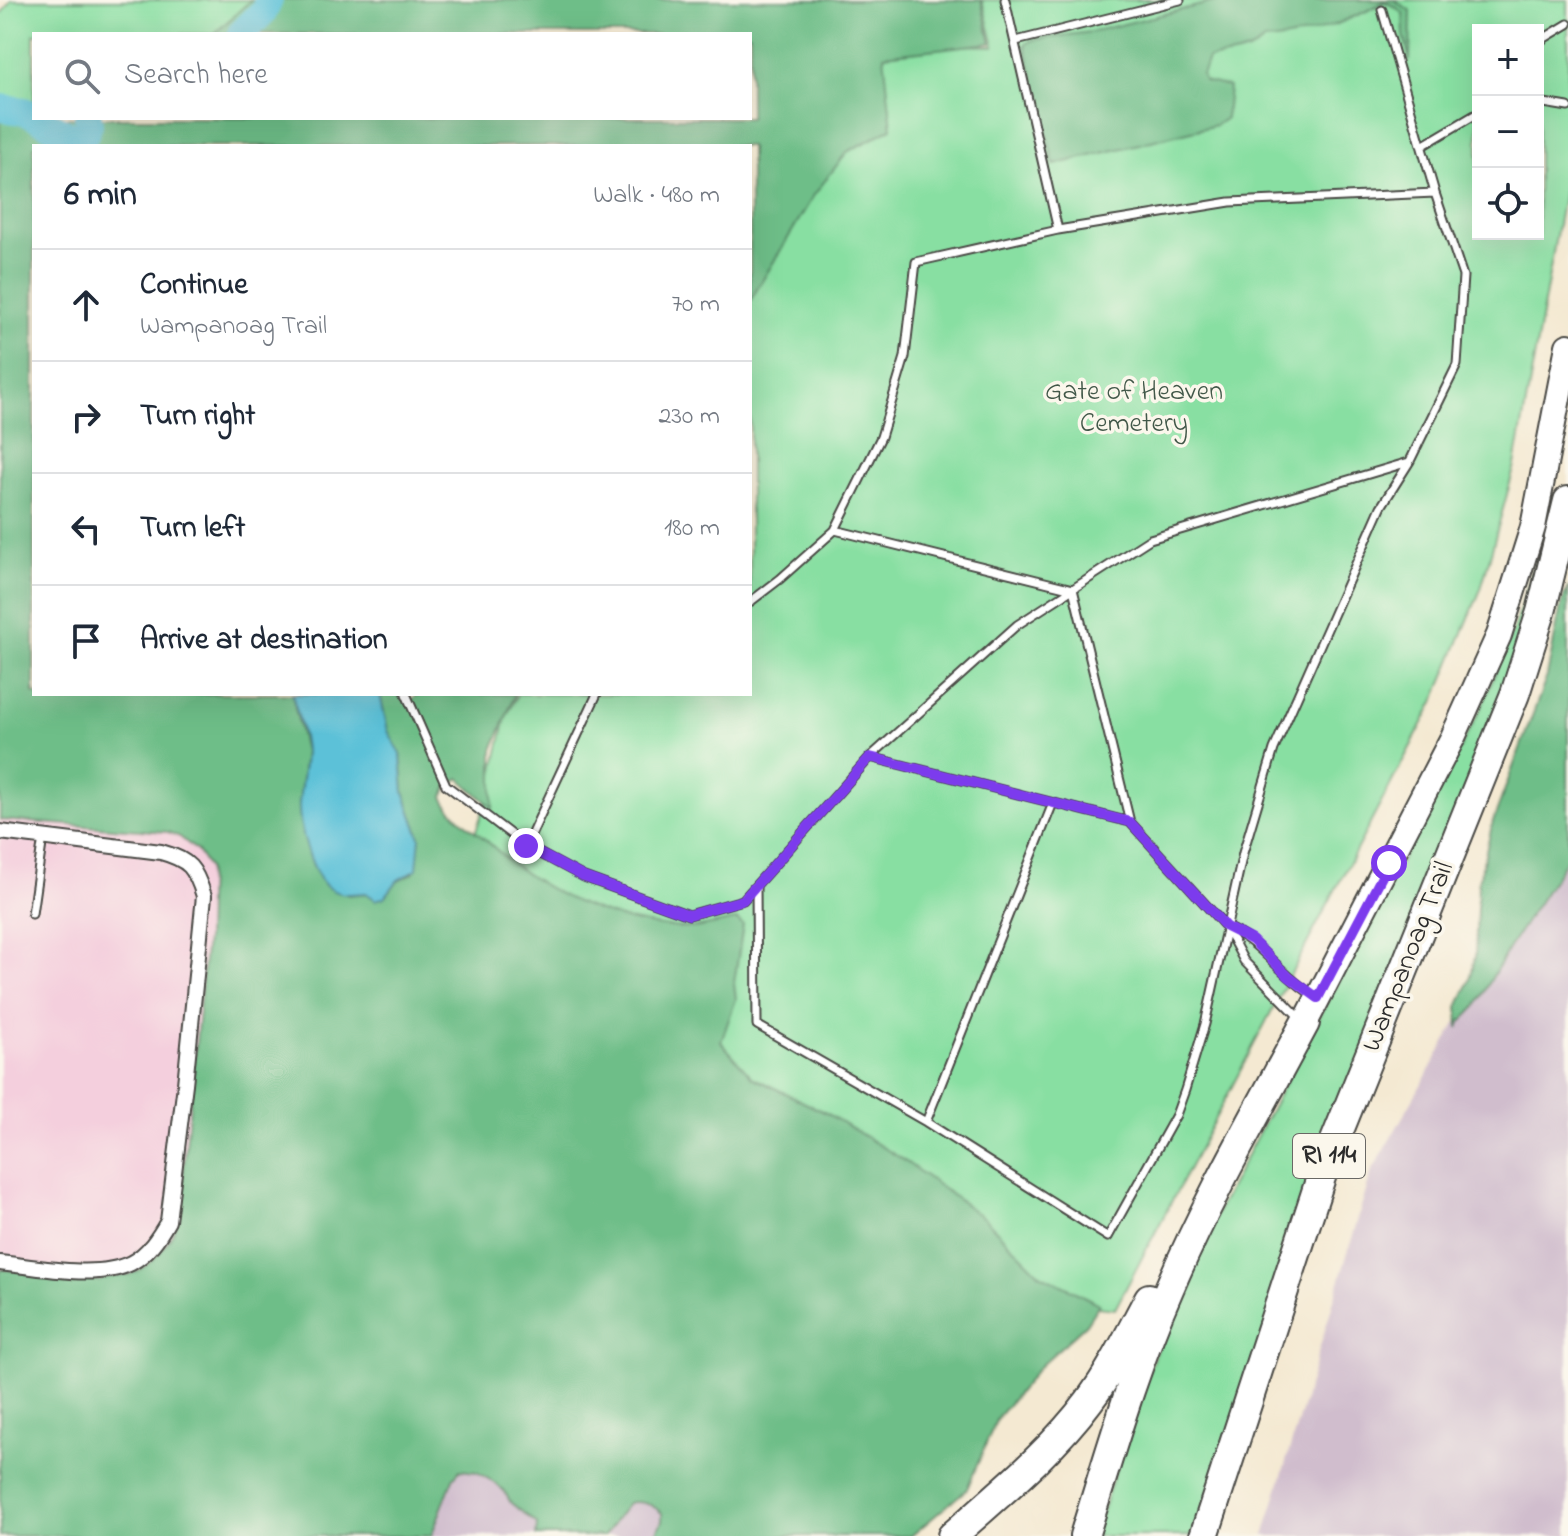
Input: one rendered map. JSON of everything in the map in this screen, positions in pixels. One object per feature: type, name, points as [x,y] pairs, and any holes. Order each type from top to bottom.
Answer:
[{"type":"highway","name":"Wampanoag Trail","points":[[1244,1412],[1324,1168],[1515,694],[1549,585],[1568,501]]},
{"type":"highway","name":"Wampanoag Trail","points":[[1230,1164],[1311,1011]]},
{"type":"highway","name":"RI 114","points":[[952,1536],[1047,1448],[1092,1398],[1176,1250],[1230,1164]]},
{"type":"highway","points":[[1084,1536],[1137,1371],[1162,1305],[1191,1239],[1230,1164]]},
{"type":"highway","name":"RI 114","points":[[1204,1536],[1244,1412]]},
{"type":"highway","points":[[1218,1536],[1244,1412]]},
{"type":"main road","name":"Wampanoag Trail","points":[[1311,1011],[1453,737],[1499,635],[1533,527],[1568,346]]},
{"type":"street","points":[[0,832],[180,857],[194,868],[204,896],[168,1221],[158,1238],[129,1264],[97,1272],[0,1263]]},
{"type":"lane","points":[[1005,0],[1058,230]]},
{"type":"lane","points":[[1016,41],[1180,0]]},
{"type":"lane","points":[[756,885],[757,1025],[926,1122],[1108,1237],[1176,1115],[1205,1024],[1243,853],[1274,749],[1381,507],[1410,461],[1457,365],[1463,276],[1435,193],[1382,10]]},
{"type":"lane","points":[[1544,38],[1568,24]]},
{"type":"lane","points":[[1544,103],[1568,107]]},
{"type":"lane","points":[[1422,146],[1472,117]]},
{"type":"lane","points":[[752,600],[835,530],[881,437],[905,357],[916,262],[1058,230],[1230,202],[1435,193]]},
{"type":"lane","points":[[407,696],[446,785],[526,846],[584,877],[689,915],[743,900],[870,757],[1017,625],[1150,539],[1410,461]]},
{"type":"lane","points":[[835,530],[1073,589]]},
{"type":"lane","points":[[1073,589],[1130,822],[1226,927],[1244,961],[1311,1011]]},
{"type":"lane","points":[[526,846],[596,696]]},
{"type":"lane","points":[[870,757],[1130,822]]},
{"type":"lane","points":[[926,1122],[1053,803]]},
{"type":"lane","points":[[32,914],[43,837]]},
{"type":"lane","points":[[1226,927],[1252,940],[1289,977],[1311,1011]]},
{"type":"shaded area","points":[[0,820],[167,832],[180,837],[197,851],[208,868],[206,939],[179,1217],[174,1234],[159,1253],[128,1276],[105,1277],[100,1281],[0,1269]]},
{"type":"shaded area","points":[[1568,827],[1568,1536],[1264,1536],[1372,1171]]},
{"type":"shaded area","points":[[460,1470],[477,1472],[495,1483],[511,1503],[538,1524],[536,1536],[431,1536],[453,1479]]},
{"type":"shaded area","points":[[636,1501],[653,1505],[662,1513],[655,1536],[604,1536],[628,1503]]},
{"type":"green space","points":[[11,0],[383,0],[349,32],[32,32],[34,144],[0,202],[0,16]]},
{"type":"green space","points":[[251,0],[981,0],[991,43],[884,55],[892,128],[847,152],[814,195],[752,298],[752,144],[32,144],[32,696],[292,696],[305,752],[299,807],[315,869],[348,895],[366,893],[385,897],[398,880],[413,873],[420,837],[404,792],[401,755],[388,731],[380,696],[401,696],[409,702],[416,696],[514,696],[493,750],[493,808],[459,778],[448,787],[443,797],[457,815],[532,878],[596,910],[666,927],[695,928],[737,920],[743,925],[734,983],[736,999],[721,1042],[752,1077],[828,1114],[902,1159],[985,1219],[1040,1274],[1099,1304],[1086,1324],[1040,1366],[997,1418],[967,1489],[911,1536],[655,1536],[662,1513],[650,1505],[637,1502],[628,1503],[604,1536],[536,1536],[537,1524],[511,1503],[495,1483],[477,1472],[460,1470],[453,1479],[431,1536],[0,1536],[0,1269],[100,1281],[126,1275],[147,1265],[172,1235],[179,1217],[206,939],[208,868],[197,851],[168,832],[0,820],[0,112],[32,120],[752,120],[752,32],[216,32]]},
{"type":"green space","name":"Gate of Heaven Cemetery","points":[[982,0],[1568,0],[1568,169],[1515,465],[1481,589],[1434,702],[1115,1309],[1079,1305],[720,1058],[518,878],[472,842],[488,796],[506,717],[517,696],[752,696],[752,275],[790,218],[887,51],[908,44],[994,46]]},
{"type":"green space","points":[[1222,0],[1394,0],[1411,11],[1410,61],[1403,13],[1384,2],[1326,28],[1295,37],[1264,41],[1245,52],[1208,59],[1202,75],[1204,81],[1229,87],[1226,118],[1216,125],[1054,165],[1025,45],[1032,40],[1091,32]]},
{"type":"green space","points":[[1539,549],[1547,551],[1531,609],[1193,1536],[1094,1536],[1143,1385],[1193,1258],[1480,710],[1514,628]]},
{"type":"green space","points":[[1568,587],[1568,857],[1508,949],[1476,1007],[1459,1028],[1458,1007],[1470,980],[1475,957],[1478,884],[1493,821],[1547,676],[1561,605]]},
{"type":"water","points":[[293,696],[380,696],[388,731],[401,755],[404,792],[420,837],[417,869],[398,880],[385,897],[376,900],[366,893],[334,891],[317,874],[299,813],[305,747]]},
{"type":"waterway","points":[[243,32],[264,11],[269,0]]},
{"type":"waterway","points":[[0,108],[32,115]]},
{"type":"waterway","points":[[42,120],[73,138],[84,136],[88,120]]},
{"type":"route","points":[[526,846],[584,877],[689,915],[743,900],[870,757],[1130,822],[1226,927],[1252,940],[1289,977],[1318,998],[1389,863]]}]
